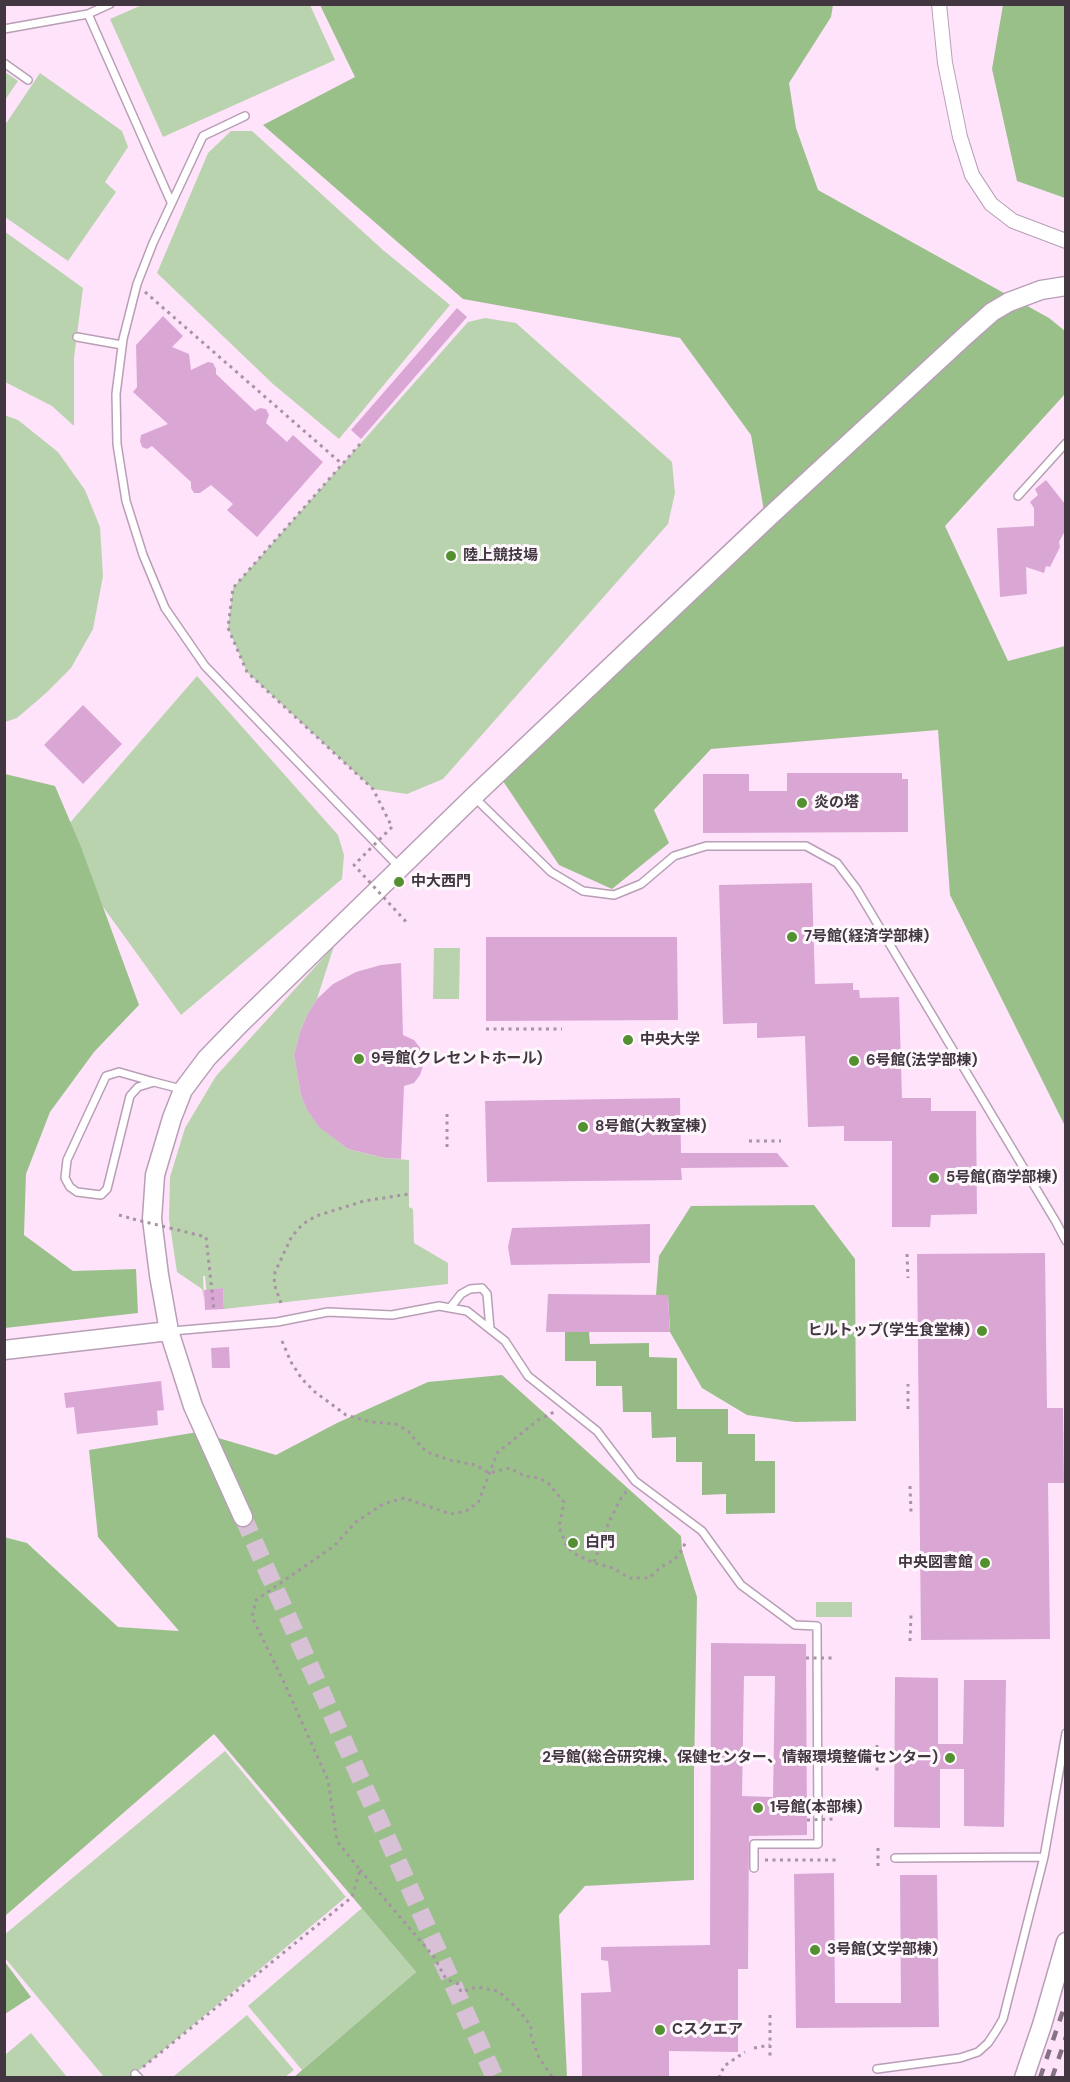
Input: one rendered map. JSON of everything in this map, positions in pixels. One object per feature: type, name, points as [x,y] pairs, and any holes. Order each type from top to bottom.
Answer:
[{"type":"street","points":[[939,4],[945,63],[960,136],[972,175],[991,204],[1013,221],[1065,241]]},
{"type":"street","points":[[243,1517],[193,1406],[169,1331],[153,1230],[155,1175],[183,1090],[207,1058],[242,1022],[474,796],[978,324],[992,312],[1017,299],[1041,290],[1065,286]]},
{"type":"street","points":[[4,1350],[169,1331]]},
{"type":"street","points":[[1024,2078],[1042,2025],[1065,1942]]},
{"type":"lane","points":[[4,29],[88,14],[110,4]]},
{"type":"lane","points":[[88,14],[171,202]]},
{"type":"lane","points":[[4,63],[28,80]]},
{"type":"lane","points":[[245,116],[202,136],[171,202],[137,284],[122,345],[116,394],[117,444],[126,501],[143,555],[165,608],[205,666],[400,868]]},
{"type":"lane","points":[[77,338],[122,345]]},
{"type":"lane","points":[[1018,496],[1065,443]]},
{"type":"lane","points":[[474,796],[552,872],[583,891],[614,895],[641,884],[674,856],[706,846],[806,846],[837,863],[874,919],[1056,1222],[1065,1241]]},
{"type":"lane","points":[[154,1082],[138,1087],[130,1096],[107,1189],[101,1195],[77,1192],[70,1187],[65,1178],[67,1160],[106,1076],[119,1072],[183,1090]]},
{"type":"lane","points":[[450,1308],[461,1294],[470,1289],[482,1288],[487,1294],[490,1329]]},
{"type":"lane","points":[[169,1331],[277,1322],[328,1312],[392,1315],[439,1306],[467,1311],[505,1341],[528,1376],[597,1431],[635,1481],[702,1531],[741,1586],[795,1625],[818,1626],[818,1853]]},
{"type":"lane","points":[[877,2069],[960,2058],[978,2052],[988,2043],[1002,2019],[1044,1857],[1065,1733]]},
{"type":"lane","points":[[754,1868],[754,1844],[818,1844]]},
{"type":"lane","points":[[895,1858],[1044,1857]]},
{"type":"path","points":[[137,284],[342,464]]},
{"type":"path","points":[[360,444],[233,588],[228,628],[247,672],[373,789],[392,827],[354,865],[408,925]]},
{"type":"path","points":[[486,1029],[562,1029]]},
{"type":"path","points":[[447,1114],[447,1149]]},
{"type":"path","points":[[749,1141],[781,1142]]},
{"type":"path","points":[[281,1303],[274,1284],[275,1272],[292,1236],[303,1224],[316,1216],[364,1201],[409,1194]]},
{"type":"path","points":[[119,1215],[206,1238],[214,1310]]},
{"type":"path","points":[[907,1254],[908,1278]]},
{"type":"path","points":[[282,1341],[291,1362],[302,1379],[346,1415],[371,1422],[396,1424],[408,1431],[427,1452],[449,1460],[476,1465],[489,1473],[510,1468],[524,1476],[539,1478],[548,1483],[564,1502],[559,1527],[567,1547],[594,1563],[613,1568],[629,1578],[649,1578],[661,1567],[674,1560],[686,1541]]},
{"type":"path","points":[[908,1384],[908,1408]]},
{"type":"path","points":[[553,2078],[539,2058],[531,2036],[531,2026],[517,2008],[498,1991],[477,1987],[461,1992],[458,1984],[446,1979],[435,1957],[337,1841],[328,1780],[252,1617],[256,1600],[334,1546],[356,1522],[383,1504],[404,1498],[451,1514],[466,1511],[478,1503],[497,1453],[538,1420],[566,1406]]},
{"type":"path","points":[[910,1486],[911,1512]]},
{"type":"path","points":[[594,1563],[609,1522],[622,1496],[629,1488]]},
{"type":"path","points":[[910,1641],[911,1616]]},
{"type":"path","points":[[806,1658],[832,1658]]},
{"type":"path","points":[[877,1745],[877,1771]]},
{"type":"path","points":[[807,1820],[834,1819]]},
{"type":"path","points":[[878,1846],[878,1866]]},
{"type":"path","points":[[764,1867],[765,1859],[838,1860]]},
{"type":"path","points":[[137,2076],[352,1897],[360,1870]]},
{"type":"path","points":[[770,2015],[770,2057]]},
{"type":"path","points":[[754,2049],[770,2045]]},
{"type":"path","points":[[719,2078],[724,2066],[745,2052]]},
{"type":"shaded area","points":[[142,5],[310,5],[335,60],[163,137],[110,19]]},
{"type":"shaded area","points":[[320,5],[833,5],[831,17],[789,83],[796,128],[818,190],[1049,318],[1065,331],[1065,394],[945,526],[1008,661],[1065,646],[1065,1126],[950,895],[938,730],[711,749],[654,810],[669,843],[612,889],[559,865],[501,778],[765,517],[751,435],[680,338],[463,299],[263,125],[355,77]]},
{"type":"shaded area","points":[[1003,5],[1065,5],[1065,198],[1017,181],[992,69]]},
{"type":"shaded area","points":[[5,72],[18,81],[5,100]]},
{"type":"shaded area","points":[[40,73],[122,131],[128,147],[105,182],[116,192],[68,261],[5,217],[5,125]]},
{"type":"shaded area","points":[[231,131],[252,131],[383,250],[450,305],[339,439],[273,384],[157,273],[208,153]]},
{"type":"shaded area","points":[[4,231],[83,288],[74,358],[74,426],[52,406],[5,382]]},
{"type":"shaded area","name":"陸上競技場","points":[[485,318],[516,323],[672,462],[675,493],[668,524],[443,779],[407,794],[373,789],[247,672],[228,628],[233,588],[468,322]]},
{"type":"shaded area","points":[[4,415],[18,420],[58,452],[85,490],[100,527],[103,576],[93,629],[71,668],[17,718],[5,722]]},
{"type":"shaded area","points":[[197,676],[338,835],[344,855],[342,879],[181,1015],[55,840]]},
{"type":"shaded area","points":[[5,774],[55,786],[81,847],[139,1005],[94,1052],[50,1112],[26,1174],[24,1235],[73,1271],[136,1269],[138,1313],[5,1328]]},
{"type":"shaded area","points":[[334,946],[317,999],[300,1032],[294,1055],[301,1095],[307,1110],[319,1126],[348,1149],[385,1158],[409,1160],[409,1207],[413,1209],[414,1243],[448,1263],[448,1284],[224,1309],[223,1288],[216,1289],[217,1296],[207,1297],[205,1276],[203,1276],[204,1299],[202,1289],[177,1272],[169,1219],[170,1177],[185,1128],[216,1076]]},
{"type":"shaded area","points":[[434,948],[460,948],[459,999],[433,999]]},
{"type":"shaded area","points":[[814,1205],[855,1259],[856,1421],[795,1422],[747,1415],[702,1388],[670,1332],[668,1295],[656,1295],[659,1256],[691,1206]]},
{"type":"shaded area","points":[[565,1332],[589,1332],[590,1344],[649,1343],[649,1357],[677,1358],[677,1409],[728,1409],[728,1434],[755,1434],[755,1461],[775,1461],[775,1513],[726,1514],[726,1494],[702,1495],[702,1462],[676,1462],[676,1437],[652,1438],[651,1412],[623,1412],[622,1386],[596,1386],[596,1361],[565,1361]]},
{"type":"shaded area","points":[[502,1375],[681,1536],[682,1550],[697,1597],[694,1880],[585,1886],[559,1915],[567,2077],[294,2077],[416,1972],[214,1734],[5,1916],[4,1537],[27,1543],[118,1627],[179,1631],[98,1537],[89,1450],[198,1432],[276,1455],[337,1423],[428,1382]]},
{"type":"shaded area","points":[[816,1602],[852,1602],[852,1617],[816,1617]]},
{"type":"shaded area","points":[[225,1751],[346,1897],[131,2077],[104,2077],[5,1958],[4,1935]]},
{"type":"shaded area","points":[[362,1908],[416,1972],[302,2070],[248,2006]]},
{"type":"shaded area","points":[[5,1962],[31,1997],[5,2014]]},
{"type":"shaded area","points":[[247,2015],[294,2070],[285,2077],[173,2077]]},
{"type":"shaded area","points":[[31,2033],[67,2077],[5,2077],[5,2055]]},
{"type":"building","points":[[457,308],[467,317],[361,439],[351,430]]},
{"type":"building","points":[[163,316],[183,336],[172,347],[189,354],[191,370],[208,362],[213,363],[216,374],[255,411],[260,408],[266,409],[269,415],[266,423],[287,442],[293,435],[323,462],[257,537],[227,510],[233,504],[211,485],[200,493],[194,493],[191,482],[152,446],[147,449],[142,447],[141,435],[168,424],[133,392],[137,387],[136,345]]},
{"type":"building","points":[[1046,480],[1065,504],[1065,531],[1059,542],[1060,547],[1050,567],[1046,566],[1044,573],[1026,567],[1027,594],[1000,597],[997,528],[1034,526],[1034,508],[1030,502],[1038,495],[1035,489]]},
{"type":"building","points":[[83,705],[122,744],[83,784],[44,745]]},
{"type":"building","name":"炎の塔","points":[[787,773],[902,773],[902,779],[908,779],[908,832],[703,833],[703,774],[749,774],[749,791],[787,791]]},
{"type":"building","points":[[812,883],[815,984],[853,983],[853,990],[859,990],[860,998],[899,997],[902,1098],[931,1098],[931,1111],[976,1111],[977,1214],[931,1215],[930,1227],[892,1227],[892,1141],[844,1141],[844,1126],[808,1127],[805,1036],[757,1038],[757,1023],[723,1024],[719,885]]},
{"type":"building","points":[[486,937],[677,937],[678,1020],[486,1021]]},
{"type":"building","name":"9号館(クレセントホール)","points":[[401,963],[403,1035],[414,1040],[422,1050],[424,1063],[414,1083],[404,1086],[401,1159],[385,1158],[348,1149],[319,1127],[307,1110],[301,1095],[294,1055],[308,1013],[317,999],[333,984],[356,972],[381,965]]},
{"type":"building","name":"8号館(大教室棟)","points":[[680,1098],[681,1153],[777,1153],[789,1167],[681,1168],[682,1180],[487,1182],[485,1101]]},
{"type":"building","points":[[650,1224],[650,1263],[511,1265],[508,1247],[512,1228]]},
{"type":"building","points":[[1045,1253],[1047,1408],[1063,1408],[1064,1483],[1048,1483],[1050,1639],[921,1640],[917,1254]]},
{"type":"building","points":[[223,1288],[224,1309],[205,1310],[204,1290]]},
{"type":"building","points":[[548,1294],[668,1295],[670,1332],[546,1332]]},
{"type":"building","points":[[229,1347],[230,1368],[212,1368],[211,1348]]},
{"type":"building","points":[[161,1381],[164,1410],[157,1411],[158,1425],[77,1434],[74,1407],[66,1408],[64,1393]]},
{"type":"building","name":"1号館(本部棟)","points":[[711,1643],[806,1644],[807,1835],[749,1836],[748,1969],[738,1969],[738,2052],[669,2051],[669,2078],[582,2077],[581,1993],[611,1992],[608,1961],[601,1960],[601,1947],[710,1945]],"holes":[[[744,1676],[775,1676],[773,1797],[742,1796]]]},
{"type":"building","name":"2号館(総合研究棟、保健センター、情報環境整備センター)","points":[[895,1677],[938,1678],[938,1744],[963,1744],[964,1680],[1006,1680],[1004,1827],[964,1826],[964,1769],[940,1769],[940,1828],[894,1827]]},
{"type":"building","name":"3号館(文学部棟)","points":[[834,1873],[835,2003],[901,2003],[900,1875],[937,1875],[939,2027],[796,2028],[794,1874]]},
{"type":"tunnel","points":[[243,1517],[495,2078]]},
{"type":"railway","points":[[1040,2078],[1066,2002]]},
{"type":"railway","points":[[1052,2078],[1066,2037]]},
{"type":"place","name":"陸上競技場","points":[[451,556]]},
{"type":"place","name":"炎の塔","points":[[802,803]]},
{"type":"place","name":"中大西門","points":[[399,882]]},
{"type":"place","name":"7号館(経済学部棟)","points":[[792,937]]},
{"type":"place","name":"中央大学","points":[[628,1040]]},
{"type":"place","name":"9号館(クレセントホール)","points":[[359,1059]]},
{"type":"place","name":"6号館(法学部棟)","points":[[854,1061]]},
{"type":"place","name":"8号館(大教室棟)","points":[[583,1127]]},
{"type":"place","name":"5号館(商学部棟)","points":[[934,1178]]},
{"type":"place","name":"ヒルトップ(学生食堂棟)","points":[[982,1331]]},
{"type":"place","name":"白門","points":[[573,1543]]},
{"type":"place","name":"中央図書館","points":[[985,1563]]},
{"type":"place","name":"2号館(総合研究棟、保健センター、情報環境整備センター)","points":[[950,1758]]},
{"type":"place","name":"1号館(本部棟)","points":[[758,1808]]},
{"type":"place","name":"3号館(文学部棟)","points":[[815,1950]]},
{"type":"place","name":"Cスクエア","points":[[660,2030]]}]
